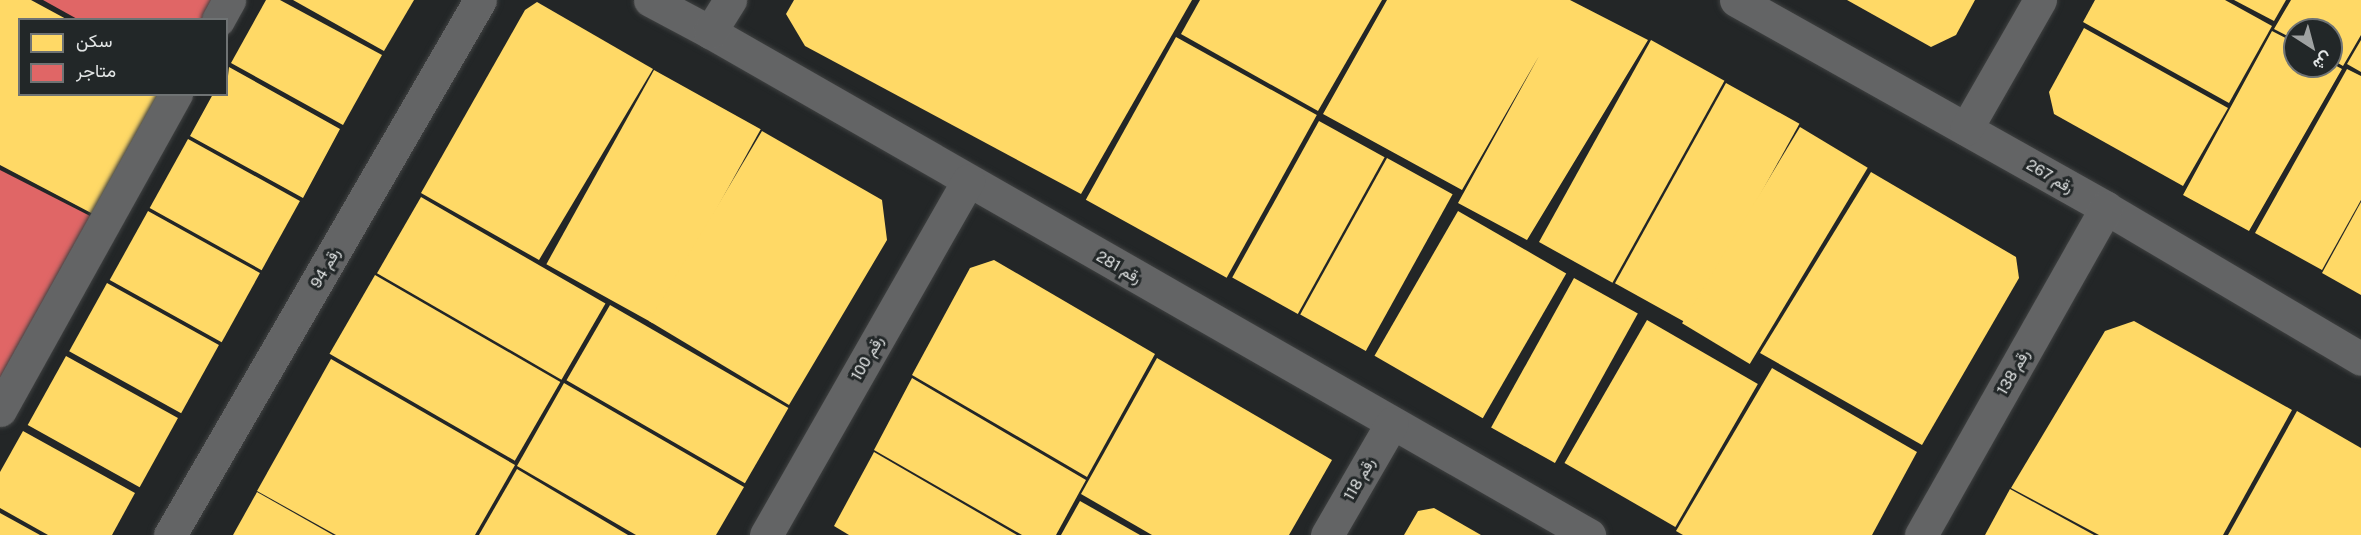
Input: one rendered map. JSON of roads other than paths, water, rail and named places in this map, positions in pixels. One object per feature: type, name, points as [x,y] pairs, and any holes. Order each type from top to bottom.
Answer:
[{"type":"street","points":[[219,18],[229,0]]},
{"type":"street","name":"رقم 94","points":[[170,535],[480,0]]},
{"type":"street","name":"رقم 281","points":[[650,0],[711,32],[1589,535]]},
{"type":"street","points":[[711,32],[730,0]]},
{"type":"street","name":"رقم 267","points":[[1736,0],[2106,208],[2361,359]]},
{"type":"street","points":[[1966,129],[2040,0]]},
{"type":"street","points":[[0,410],[175,96]]},
{"type":"street","name":"رقم 100","points":[[766,535],[968,181]]},
{"type":"street","name":"رقم 138","points":[[1921,535],[2106,208]]},
{"type":"street","name":"رقم 118","points":[[1327,535],[1392,423]]}]
